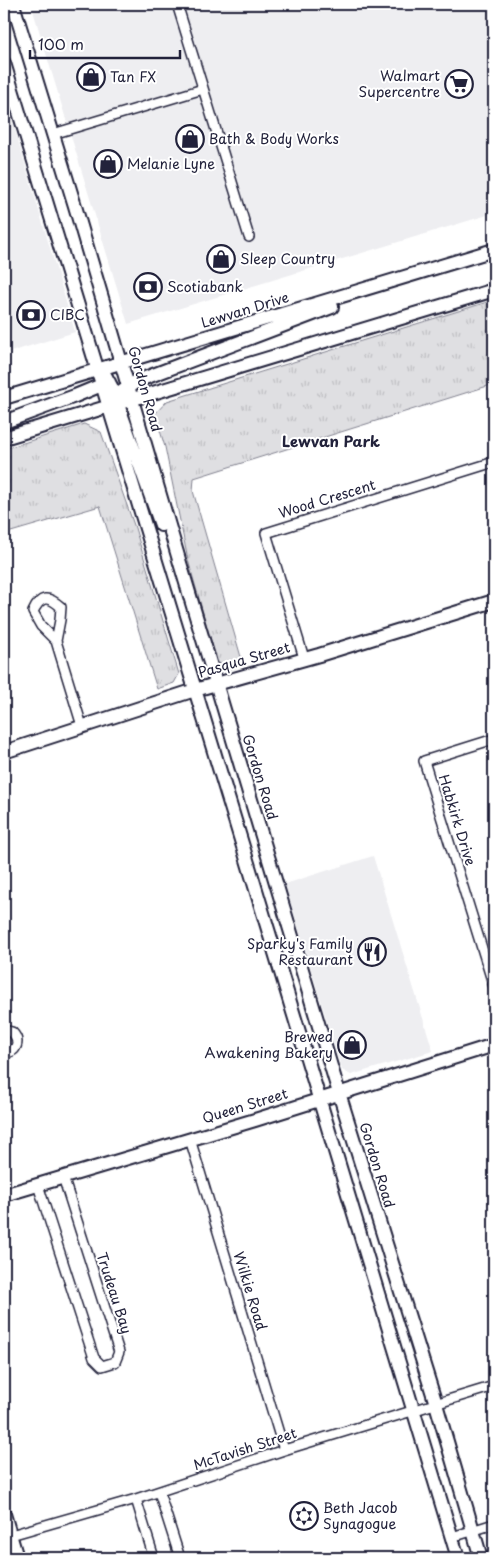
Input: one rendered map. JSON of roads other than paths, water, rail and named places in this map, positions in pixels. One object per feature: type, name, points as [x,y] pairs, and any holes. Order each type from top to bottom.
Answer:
[{"type":"main road","name":"Gordon Road","points":[[13,4],[122,362],[180,563],[339,1093],[436,1404],[481,1558]]},
{"type":"main road","points":[[4,63],[97,370],[106,383],[169,546],[180,563]]},
{"type":"main road","name":"Lewvan Drive","points":[[4,398],[494,250]]},
{"type":"main road","points":[[442,266],[150,376],[129,386],[120,393],[114,403],[194,690],[458,1558]]},
{"type":"main road","points":[[4,438],[114,403],[133,399],[494,290]]},
{"type":"main road","points":[[4,422],[106,383],[121,372],[122,362]]},
{"type":"main road","name":"Pasqua Street","points":[[4,752],[216,683],[494,600]]},
{"type":"main road","name":"Queen Street","points":[[4,1195],[494,1045]]},
{"type":"main road","points":[[4,1514],[7,1536],[17,1558]]},
{"type":"street","points":[[177,4],[249,237]]},
{"type":"street","points":[[53,134],[203,89]]},
{"type":"street","name":"Wood Crescent","points":[[304,658],[266,533],[494,462]]},
{"type":"street","points":[[56,641],[82,726]]},
{"type":"street","name":"Habkirk Drive","points":[[494,739],[424,761],[494,987]]},
{"type":"street","points":[[4,1030],[12,1032],[18,1042],[14,1050],[4,1053]]},
{"type":"street","name":"Wilkie Road","points":[[190,1139],[284,1450]]},
{"type":"street","name":"Trudeau Bay","points":[[38,1185],[94,1358],[102,1366],[115,1362],[119,1352],[63,1177]]},
{"type":"street","name":"McTavish Street","points":[[7,1536],[159,1492],[284,1450],[494,1386]]},
{"type":"street","points":[[159,1492],[180,1558]]},
{"type":"street","points":[[136,1499],[154,1558]]},
{"type":"street","points":[[452,1537],[494,1524]]},
{"type":"place","name":"Tan FX","points":[[91,77]]},
{"type":"place","name":"Walmart Supercentre","points":[[459,84]]},
{"type":"place","name":"Bath & Body Works","points":[[190,139]]},
{"type":"place","name":"Melanie Lyne","points":[[108,164]]},
{"type":"place","name":"Sleep Country","points":[[221,259]]},
{"type":"place","name":"Scotiabank","points":[[148,287]]},
{"type":"place","name":"CIBC","points":[[31,315]]},
{"type":"place","name":"Sparky's Family Restaurant","points":[[372,952]]},
{"type":"place","name":"Brewed Awakening Bakery","points":[[352,1045]]},
{"type":"place","name":"Beth Jacob Synagogue","points":[[304,1516]]},
{"type":"district","name":"Lewvan Park","points":[[331,442]]}]
